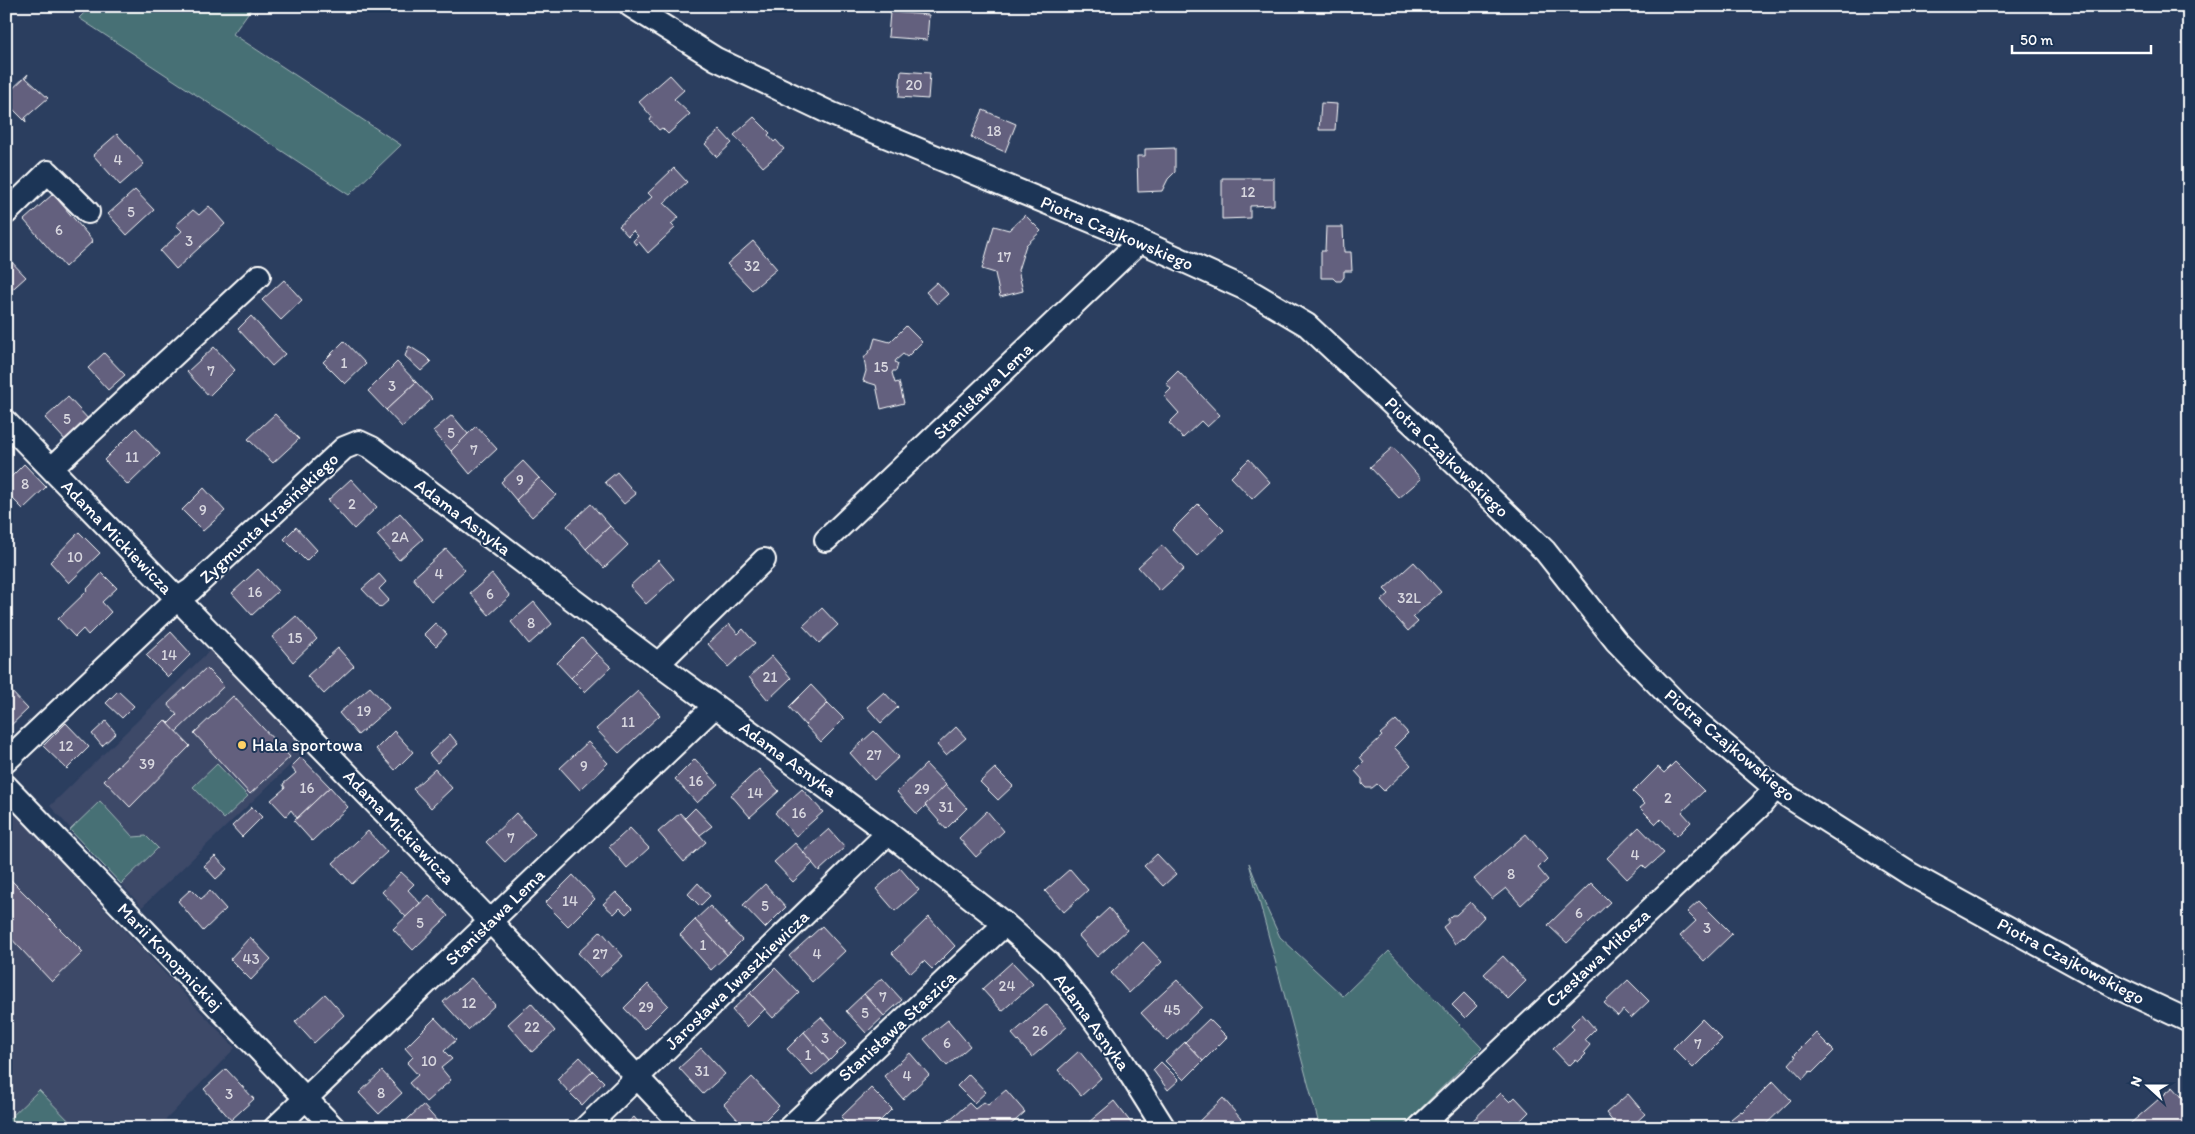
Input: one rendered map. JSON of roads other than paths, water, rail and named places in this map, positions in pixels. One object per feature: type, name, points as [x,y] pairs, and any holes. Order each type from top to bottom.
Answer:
[{"type":"street","name":"Piotra Czajkowskiego","points":[[631,6],[716,59],[832,114],[1140,241],[1246,289],[1307,325],[1440,448],[1545,550],[1616,641],[1681,708],[1775,788],[1910,874],[2114,986],[2189,1021]]},
{"type":"street","points":[[6,213],[48,172],[88,212]]},
{"type":"street","name":"Stanisława Lema","points":[[826,540],[1140,241]]},
{"type":"street","points":[[52,468],[260,276]]},
{"type":"street","name":"Adama Mickiewicza","points":[[6,422],[491,922],[685,1128]]},
{"type":"street","name":"Zygmunta Krasińskiego","points":[[6,761],[177,599],[191,590],[344,448],[359,442]]},
{"type":"street","name":"Adama Asnyka","points":[[359,442],[372,448],[658,664],[888,833],[1005,924],[1048,962],[1081,1002],[1112,1046],[1164,1128]]},
{"type":"street","points":[[658,664],[764,560]]},
{"type":"street","name":"Stanisława Lema","points":[[275,1128],[715,706]]},
{"type":"street","name":"Marii Konopnickiej","points":[[6,786],[334,1128]]},
{"type":"street","name":"Czesława Miłosza","points":[[1420,1128],[1760,806],[1775,788]]},
{"type":"street","name":"Jarosława Iwaszkiewicza","points":[[585,1128],[888,833]]},
{"type":"street","name":"Stanisława Staszica","points":[[789,1128],[1005,924]]},
{"type":"place","name":"Hala sportowa","points":[[242,745]]}]
